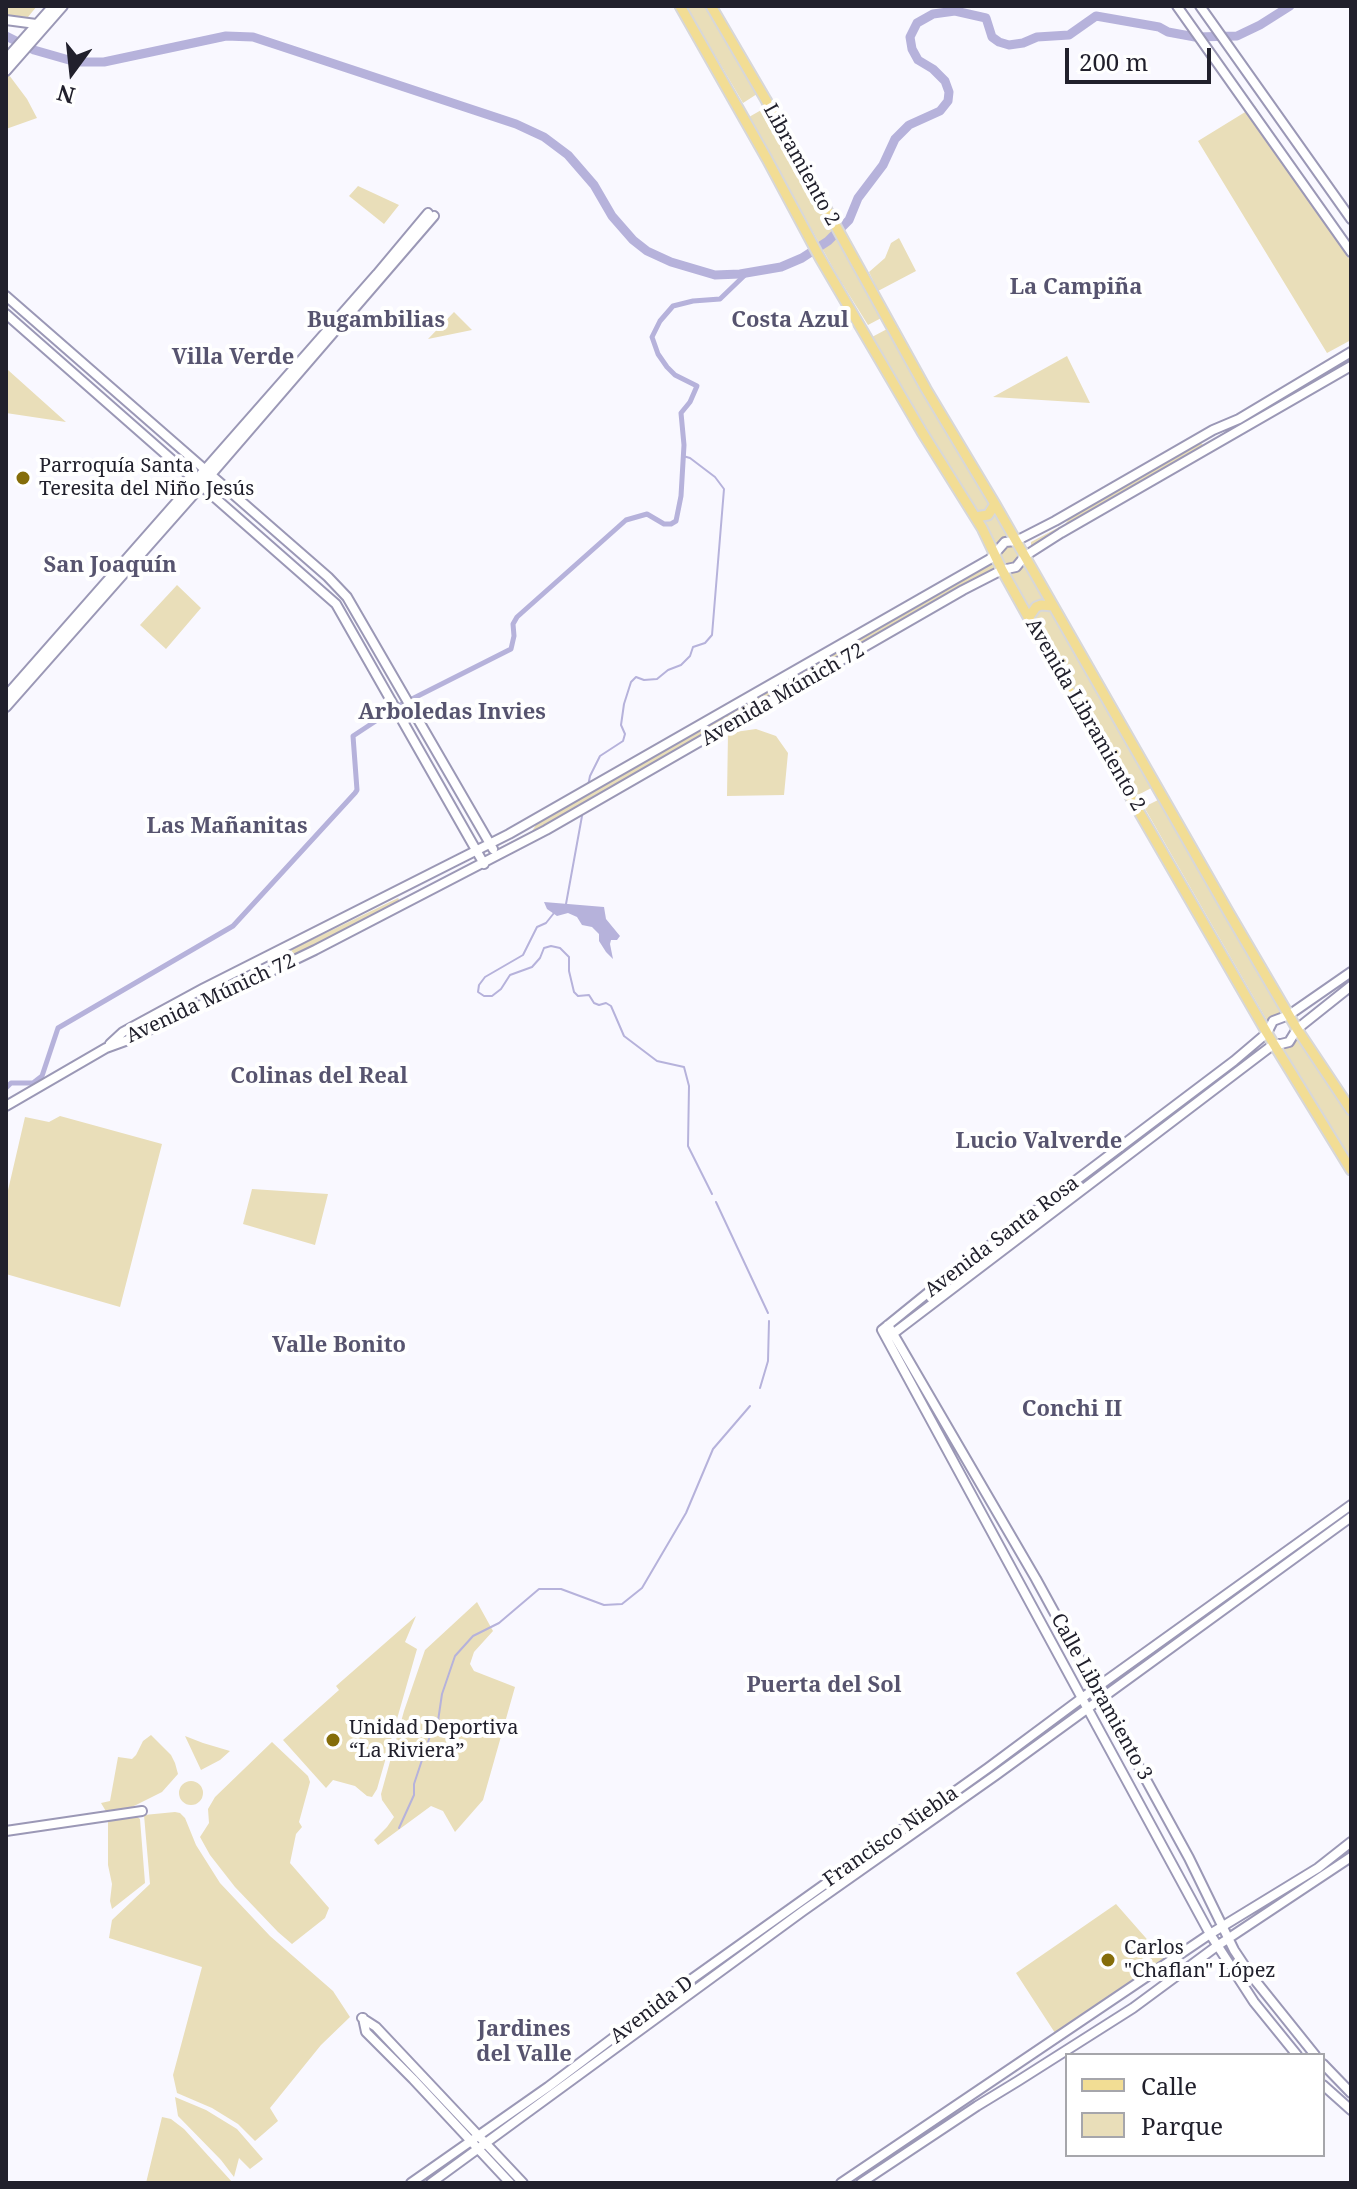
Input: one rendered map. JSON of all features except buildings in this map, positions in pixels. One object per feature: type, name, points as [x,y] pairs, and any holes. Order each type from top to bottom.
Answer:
[{"type":"main road","name":"Libramiento 2","points":[[680,6],[820,258]]},
{"type":"main road","name":"Libramiento 2","points":[[711,6],[891,325]]},
{"type":"main road","name":"Avenida Libramiento 2","points":[[820,258],[975,517],[1002,570],[1267,1033],[1351,1170]]},
{"type":"main road","name":"Avenida Libramiento 2","points":[[891,325],[1297,1029],[1351,1110]]},
{"type":"main road","points":[[975,517],[988,515],[995,504]]},
{"type":"main road","points":[[1029,617],[1036,607],[1053,606]]},
{"type":"street","points":[[31,37],[36,24],[53,6]]},
{"type":"street","points":[[6,71],[16,54],[63,6]]},
{"type":"street","points":[[1200,6],[1351,219]]},
{"type":"street","points":[[1180,10],[1351,252]]},
{"type":"street","points":[[6,20],[36,24]]},
{"type":"street","points":[[6,59],[16,54]]},
{"type":"street","points":[[6,696],[207,473],[431,214]]},
{"type":"street","points":[[6,296],[328,577],[347,597],[497,857]]},
{"type":"street","points":[[6,314],[336,604],[484,864]]},
{"type":"street","name":"Avenida Múnich 72","points":[[106,1048],[123,1032],[204,988],[491,845],[994,555],[1001,544],[1016,541],[1213,430],[1239,419],[1351,352]]},
{"type":"street","name":"Avenida Múnich 72","points":[[106,1048],[315,950],[497,857],[963,590],[1002,570],[1016,567],[1025,556],[1351,366]]},
{"type":"street","points":[[6,707],[199,482]]},
{"type":"street","points":[[602,799],[608,779]]},
{"type":"street","points":[[590,788],[602,799]]},
{"type":"street","name":"Avenida Santa Rosa","points":[[888,1332],[940,1283],[1234,1061],[1267,1033],[1273,1021],[1289,1015],[1351,972]]},
{"type":"street","name":"Avenida Santa Rosa","points":[[888,1332],[1274,1044],[1289,1042],[1297,1029],[1351,986]]},
{"type":"street","points":[[204,988],[216,997]]},
{"type":"street","points":[[6,1106],[106,1048]]},
{"type":"street","name":"Calle Libramiento 3","points":[[888,1332],[1036,1579],[1156,1795],[1250,1974],[1313,2053]]},
{"type":"street","name":"Calle Libramiento 3","points":[[888,1332],[1210,1934],[1254,2002],[1295,2053]]},
{"type":"street","name":"Francisco Niebla","points":[[786,1912],[1351,1505]]},
{"type":"street","name":"Francisco Niebla","points":[[789,1921],[1351,1517]]},
{"type":"street","points":[[1139,1803],[1156,1795]]},
{"type":"street","points":[[6,1831],[142,1811]]},
{"type":"street","points":[[841,2183],[1210,1934],[1318,1868],[1351,1842]]},
{"type":"street","points":[[861,2183],[1133,2008],[1217,1946],[1351,1857]]},
{"type":"street","name":"Avenida D","points":[[483,2139],[518,2107],[786,1912]]},
{"type":"street","name":"Avenida D","points":[[483,2139],[554,2093],[789,1921]]},
{"type":"street","points":[[510,2183],[366,2032],[362,2018],[376,2027],[523,2183]]},
{"type":"street","points":[[1325,2066],[1351,2093]]},
{"type":"street","points":[[1325,2087],[1351,2110]]},
{"type":"street","points":[[411,2183],[470,2141],[483,2139]]},
{"type":"street","points":[[431,2183],[478,2149],[483,2139]]},
{"type":"green space","points":[[6,6],[37,6],[28,17],[6,15]]},
{"type":"green space","points":[[686,6],[707,6],[757,94],[743,103]]},
{"type":"green space","points":[[9,75],[37,118],[6,129],[6,79]]},
{"type":"green space","points":[[1255,106],[1351,262],[1351,340],[1327,353],[1198,141]]},
{"type":"green space","points":[[763,109],[885,316],[868,325],[838,277],[749,117]]},
{"type":"green space","points":[[358,186],[399,205],[384,224],[349,196]]},
{"type":"green space","points":[[899,238],[916,271],[878,291],[869,272],[885,258],[891,243]]},
{"type":"green space","points":[[454,312],[472,330],[428,339]]},
{"type":"green space","points":[[889,328],[992,500],[990,509],[979,516],[872,337]]},
{"type":"green space","points":[[1067,356],[1090,403],[993,397]]},
{"type":"green space","points":[[1351,356],[1351,364],[1221,437],[1222,435]]},
{"type":"green space","points":[[8,370],[66,422],[6,413]]},
{"type":"green space","points":[[1201,443],[1204,446],[1031,546],[1031,542],[1065,524],[1070,518]]},
{"type":"green space","points":[[998,511],[1012,538],[994,546],[981,521],[989,520]]},
{"type":"green space","points":[[1010,546],[1017,549],[1020,556],[1017,563],[1010,566],[1003,563],[1000,556],[1003,549]]},
{"type":"green space","points":[[992,562],[993,571],[499,853],[499,848],[532,831],[538,822]]},
{"type":"green space","points":[[1026,564],[1046,601],[1029,609],[1008,572]]},
{"type":"green space","points":[[177,585],[201,608],[166,649],[140,625]]},
{"type":"green space","points":[[1048,608],[1054,612],[1155,786],[1138,795],[1033,622],[1033,615],[1039,609]]},
{"type":"green space","points":[[756,729],[776,736],[788,753],[784,795],[727,796],[728,733]]},
{"type":"green space","points":[[1160,799],[1284,1013],[1269,1024],[1144,807]]},
{"type":"green space","points":[[398,898],[400,901],[384,912],[273,966],[293,949]]},
{"type":"green space","points":[[1295,1037],[1351,1116],[1351,1163],[1282,1048]]},
{"type":"green space","points":[[60,1116],[162,1144],[120,1307],[6,1274],[6,1199],[25,1117],[49,1122]]},
{"type":"green space","points":[[252,1189],[328,1194],[315,1245],[243,1224]]},
{"type":"green space","points":[[477,1602],[493,1631],[474,1652],[470,1664],[474,1671],[515,1687],[483,1800],[455,1832],[443,1811],[431,1806],[378,1845],[374,1840],[394,1817],[381,1794],[425,1650]]},
{"type":"green space","points":[[416,1616],[405,1642],[417,1649],[377,1789],[372,1797],[367,1796],[355,1786],[333,1780],[326,1788],[283,1740],[339,1690],[336,1686]]},
{"type":"green space","points":[[151,1735],[171,1755],[178,1774],[162,1792],[126,1810],[107,1813],[101,1803],[110,1801],[118,1757],[132,1759],[143,1741]]},
{"type":"green space","points":[[185,1736],[203,1743],[230,1751],[201,1770]]},
{"type":"green space","points":[[272,1742],[308,1776],[310,1782],[299,1822],[302,1827],[296,1834],[290,1863],[329,1908],[325,1918],[292,1944],[235,1887],[200,1837],[209,1823],[208,1809],[215,1797]]},
{"type":"green space","points":[[191,1781],[199,1785],[203,1793],[199,1801],[191,1805],[183,1801],[179,1793],[183,1785]]},
{"type":"green space","points":[[175,1812],[185,1818],[196,1845],[220,1883],[270,1936],[333,1991],[350,2017],[321,2045],[270,2108],[278,2121],[255,2141],[238,2124],[212,2108],[177,2093],[173,2075],[202,1967],[109,1938],[112,1920],[150,1884],[144,1815]]},
{"type":"green space","points":[[136,1816],[140,1819],[145,1883],[112,1909],[108,1821]]},
{"type":"green space","points":[[1116,1904],[1167,1962],[1057,2036],[1016,1973]]},
{"type":"green space","points":[[175,2097],[206,2110],[237,2129],[263,2159],[250,2169],[239,2158],[234,2177],[178,2116]]},
{"type":"green space","points":[[162,2117],[171,2119],[184,2129],[233,2183],[146,2183]]},
{"type":"shaded area","points":[[544,902],[604,907],[606,919],[620,936],[617,940],[611,940],[613,959],[592,927],[582,925],[577,917],[568,913],[557,916],[547,909]]},
{"type":"waterway","points":[[6,36],[34,50],[76,62],[104,62],[226,36],[253,37],[516,124],[544,137],[568,155],[594,185],[612,216],[647,251],[715,275],[781,267],[828,241],[849,220],[858,198],[883,165],[895,139],[909,125],[940,111],[948,101],[945,81],[918,60],[912,49],[910,37],[917,23],[933,14],[955,11],[986,18],[992,37],[1009,45],[1037,37],[1069,35],[1096,16],[1195,37],[1237,36],[1290,6]]},
{"type":"waterway","points":[[6,1088],[11,1083],[33,1083],[42,1076],[58,1028],[233,926],[357,790],[353,736],[400,705],[511,649],[513,624],[517,617],[626,520],[647,514],[664,524],[676,521],[684,445],[681,413],[697,386],[675,375],[667,367],[652,337],[673,306],[720,299],[747,273]]},
{"type":"waterway","points":[[588,786],[600,756],[623,741],[625,734],[621,725],[631,682],[636,677],[657,679],[681,665],[690,656],[693,647],[705,643],[712,635],[724,489],[715,477],[683,456]]},
{"type":"waterway","points":[[566,904],[582,816]]},
{"type":"waterway","points":[[554,913],[546,923],[537,927],[523,955],[485,977],[478,992],[492,996],[510,975],[532,967],[544,948],[560,948],[569,957],[569,971],[574,992],[578,996],[589,995],[594,1003],[611,1006],[624,1036],[657,1061],[684,1067],[689,1086],[688,1146],[712,1194]]},
{"type":"waterway","points":[[716,1202],[768,1313]]},
{"type":"waterway","points":[[760,1388],[768,1361],[769,1321]]},
{"type":"waterway","points":[[399,1828],[414,1795],[414,1784],[432,1730],[438,1721],[442,1694],[455,1656],[473,1636],[499,1623],[539,1589],[561,1589],[604,1605],[622,1604],[642,1588],[686,1513],[713,1449],[750,1406]]},
{"type":"place","name":"Parroquía Santa Teresita del Niño Jesús","points":[[23,478]]},
{"type":"place","name":"Unidad Deportiva “La Riviera”","points":[[333,1740]]},
{"type":"place","name":"Carlos \"Chaflan\" López","points":[[1108,1960]]},
{"type":"district","name":"La Campiña","points":[[1076,288]]},
{"type":"district","name":"Bugambilias","points":[[376,321]]},
{"type":"district","name":"Costa Azul","points":[[790,321]]},
{"type":"district","name":"Villa Verde","points":[[233,358]]},
{"type":"district","name":"San Joaquín","points":[[110,566]]},
{"type":"district","name":"Arboledas Invies","points":[[452,713]]},
{"type":"district","name":"Las Mañanitas","points":[[227,827]]},
{"type":"district","name":"Colinas del Real","points":[[319,1077]]},
{"type":"district","name":"Lucio Valverde","points":[[1039,1142]]},
{"type":"district","name":"Valle Bonito","points":[[339,1346]]},
{"type":"district","name":"Conchi II","points":[[1072,1410]]},
{"type":"district","name":"Puerta del Sol","points":[[824,1686]]},
{"type":"district","name":"Jardines del Valle","points":[[524,2042]]}]
